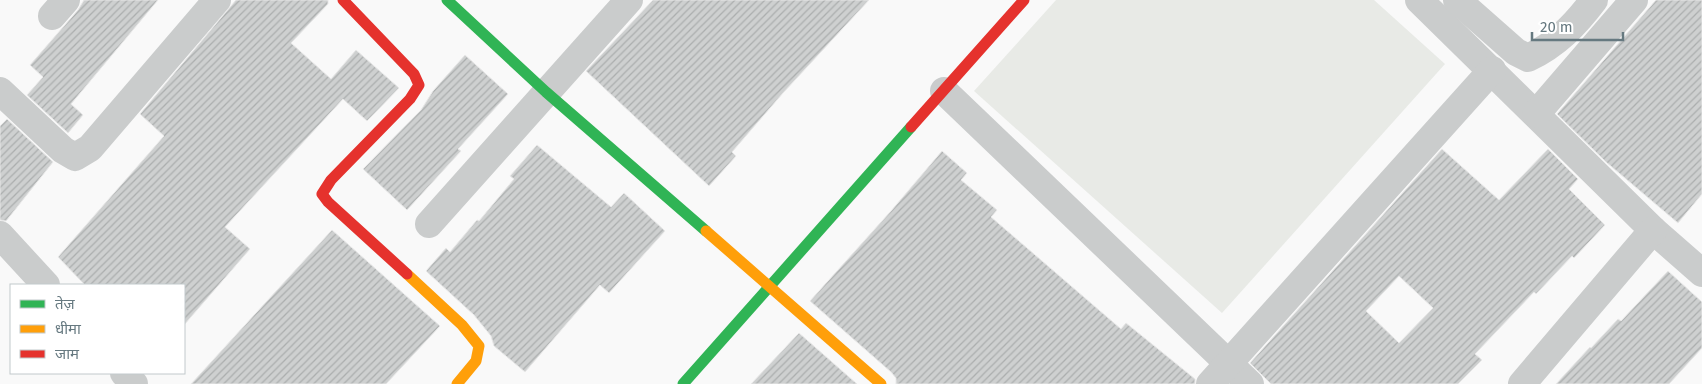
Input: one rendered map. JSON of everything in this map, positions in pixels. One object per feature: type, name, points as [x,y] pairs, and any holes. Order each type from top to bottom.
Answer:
[{"type":"street","points":[[0,91],[63,150],[75,157],[90,148],[217,0]]},
{"type":"street","points":[[343,0],[414,74],[419,85],[410,98],[331,180],[322,194],[328,202],[462,325],[479,346],[476,361],[458,384]]},
{"type":"street","points":[[447,0],[546,92],[881,384]]},
{"type":"street","points":[[430,224],[629,0]]},
{"type":"street","points":[[683,384],[1024,0]]},
{"type":"street","points":[[1419,0],[1653,230],[1699,265]]},
{"type":"street","points":[[1457,0],[1516,52],[1528,58],[1546,50],[1576,24],[1594,0]]},
{"type":"street","points":[[1536,114],[1634,0]]},
{"type":"street","points":[[1210,384],[1492,70]]},
{"type":"street","points":[[944,91],[1250,384]]},
{"type":"street","points":[[1522,384],[1653,230]]},
{"type":"street","points":[[0,235],[45,284]]},
{"type":"street","points":[[125,374],[134,384]]},
{"type":"shaded area","points":[[1056,0],[1374,0],[1445,64],[1222,313],[974,91]]},
{"type":"building","points":[[84,0],[158,0],[71,104],[83,115],[68,133],[27,95],[43,77],[30,65],[78,10]]},
{"type":"building","points":[[236,0],[328,0],[328,4],[291,43],[331,79],[356,50],[399,88],[367,121],[343,99],[225,227],[250,249],[185,324],[185,284],[84,284],[58,257],[164,136],[140,114]]},
{"type":"building","points":[[653,0],[869,0],[783,93],[732,152],[736,156],[709,186],[586,71]]},
{"type":"building","points":[[1656,0],[1702,0],[1702,194],[1678,223],[1606,162],[1557,114]]},
{"type":"building","points":[[465,55],[508,94],[458,149],[461,151],[407,210],[363,169],[421,110],[433,91]]},
{"type":"building","points":[[7,119],[53,162],[6,221],[0,220],[0,126]]},
{"type":"building","points":[[537,145],[611,207],[624,193],[665,231],[609,293],[600,285],[525,372],[494,346],[491,336],[474,315],[426,271],[446,248],[450,252],[477,220],[479,221],[514,179],[510,176]]},
{"type":"building","points":[[1442,149],[1499,200],[1548,149],[1578,179],[1569,189],[1605,225],[1536,294],[1534,292],[1475,354],[1482,360],[1458,384],[1271,384],[1250,363]],"holes":[[[1399,276],[1433,308],[1399,343],[1366,311]]]},
{"type":"building","points":[[942,151],[967,173],[961,180],[997,210],[991,217],[1121,329],[1126,323],[1195,379],[1195,384],[896,384],[896,378],[891,372],[810,301]]},
{"type":"building","points":[[332,230],[440,326],[386,384],[191,384]]},
{"type":"building","points":[[1668,271],[1702,302],[1702,348],[1669,384],[1556,384],[1590,347],[1618,319],[1621,321]]},
{"type":"building","points":[[799,333],[857,384],[751,384]]},
{"type":"traffic: fast","points":[[447,0],[546,92],[706,231]]},
{"type":"traffic: fast","points":[[683,384],[911,127]]},
{"type":"traffic: slow","points":[[706,231],[881,384]]},
{"type":"traffic: slow","points":[[407,274],[462,325],[479,346],[476,361],[457,384]]},
{"type":"traffic: jam","points":[[343,0],[414,74],[419,85],[410,99],[331,180],[322,194],[328,202],[407,274]]},
{"type":"traffic: jam","points":[[911,127],[1024,0]]}]
